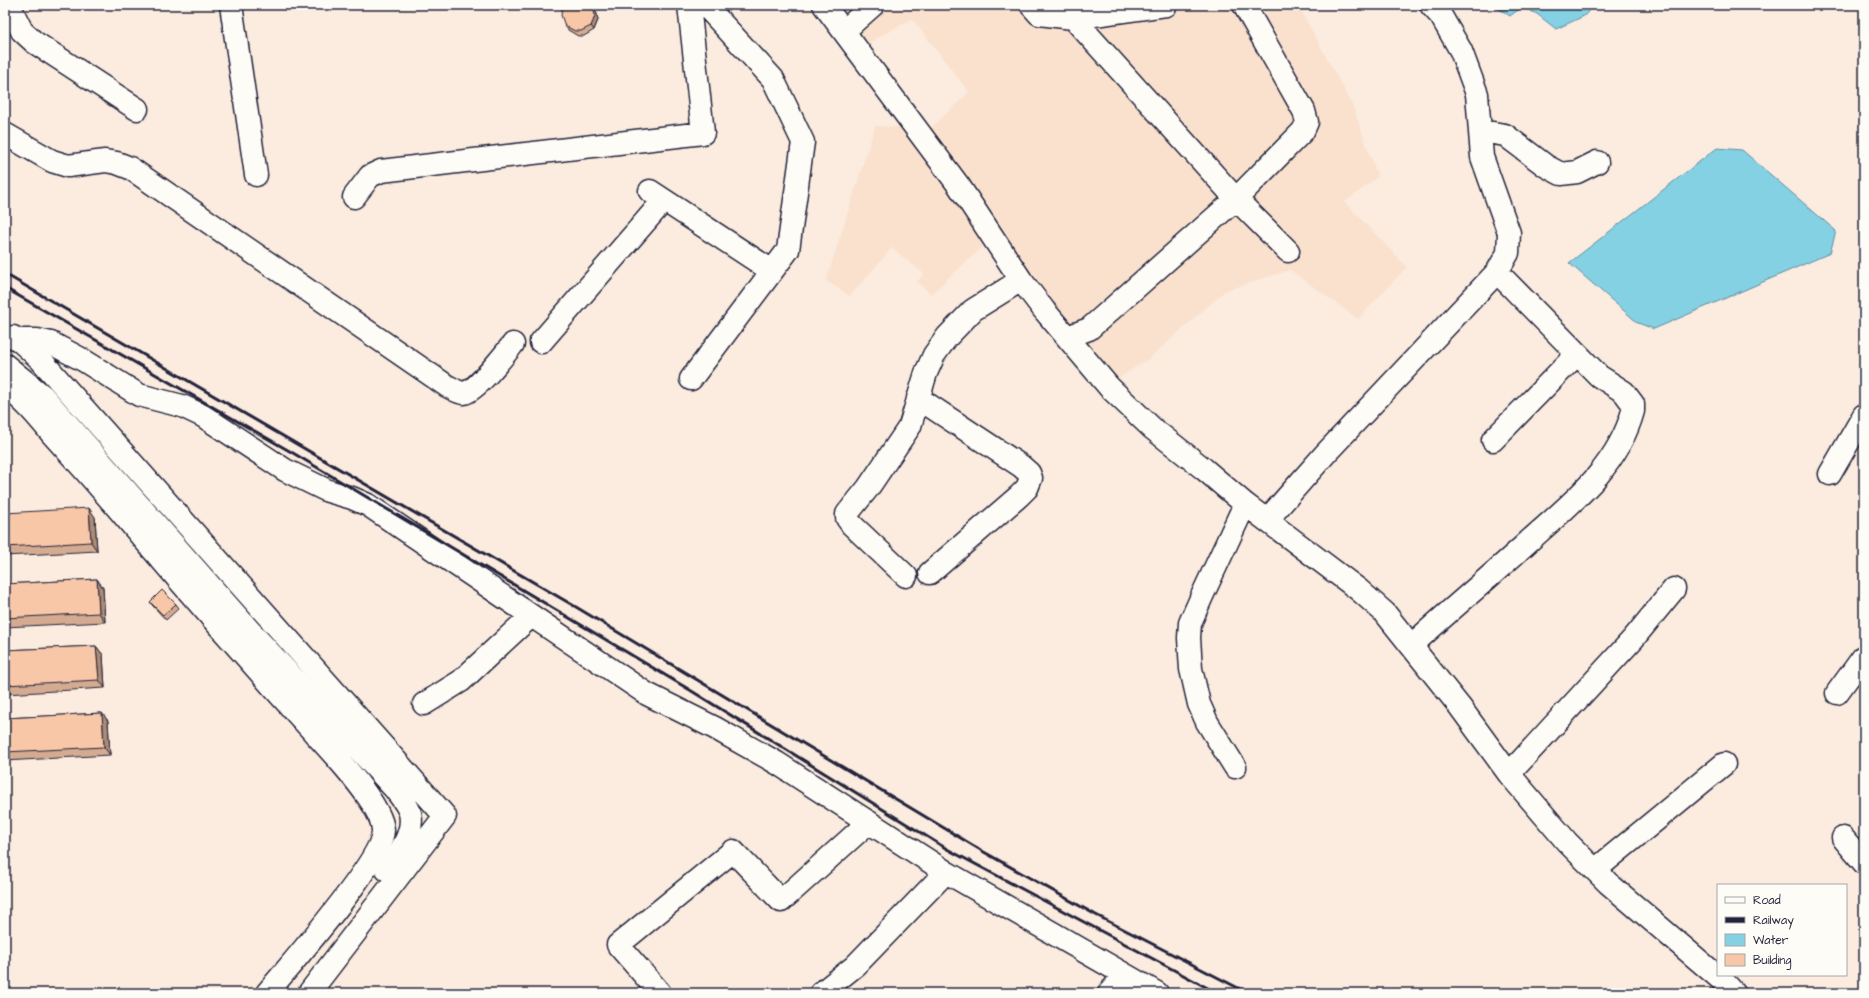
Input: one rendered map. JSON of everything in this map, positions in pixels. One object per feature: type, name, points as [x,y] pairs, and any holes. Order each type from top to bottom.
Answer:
[{"type":"street","points":[[9,5],[22,31],[34,42],[137,109]]},
{"type":"street","points":[[231,5],[256,175]]},
{"type":"street","points":[[354,197],[370,176],[381,171],[703,134],[689,5]]},
{"type":"street","points":[[691,379],[788,250],[803,142],[774,79],[705,5]]},
{"type":"street","points":[[824,5],[845,30],[959,186],[1021,280],[1109,387],[1128,406],[1245,504],[1372,601],[1412,645],[1509,774],[1567,842],[1653,923],[1724,982],[1734,993]]},
{"type":"street","points":[[845,30],[873,5]]},
{"type":"street","points":[[1031,5],[1039,14],[1073,18],[1134,7],[1166,5]]},
{"type":"street","points":[[1067,337],[1089,330],[1236,199],[1303,131],[1307,122],[1304,111],[1244,5]]},
{"type":"street","points":[[1267,520],[1326,453],[1497,272],[1508,254],[1510,234],[1482,157],[1479,104],[1474,84],[1441,16],[1431,5]]},
{"type":"street","points":[[1073,18],[1236,199],[1288,251]]},
{"type":"street","points":[[1481,131],[1505,135],[1546,166],[1561,174],[1577,172],[1597,162]]},
{"type":"street","points":[[5,134],[52,160],[68,166],[105,161],[117,163],[130,168],[447,386],[459,392],[466,393],[470,390],[491,370],[513,344]]},
{"type":"street","points":[[541,342],[657,195],[772,271]]},
{"type":"street","points":[[1412,645],[1586,490],[1612,458],[1631,419],[1633,404],[1624,392],[1599,376],[1497,272]]},
{"type":"street","points":[[906,576],[852,525],[847,518],[847,514],[868,488],[910,426],[918,398],[934,355],[947,337],[974,310],[1021,280]]},
{"type":"street","points":[[12,337],[51,343],[83,360],[139,395],[182,406],[203,416],[285,470],[328,491],[352,498],[368,505],[647,694],[715,728],[777,763],[946,872],[1157,993]]},
{"type":"street","points":[[12,337],[40,359],[445,816],[309,993]]},
{"type":"street","points":[[1493,440],[1577,354]]},
{"type":"street","points":[[5,365],[43,396],[250,631],[395,789],[410,812],[410,830],[399,854],[327,953],[294,993]]},
{"type":"street","points":[[5,386],[26,404],[93,479],[211,620],[314,732],[359,786],[374,807],[380,820],[383,829],[382,839],[355,885],[267,993]]},
{"type":"street","points":[[918,398],[1021,466],[1029,473],[1031,478],[1027,488],[1019,496],[930,573]]},
{"type":"street","points":[[1830,474],[1864,415]]},
{"type":"street","points":[[1235,767],[1207,722],[1198,704],[1191,669],[1189,638],[1190,624],[1245,504]]},
{"type":"street","points":[[1509,774],[1633,639],[1674,589]]},
{"type":"street","points":[[424,704],[461,681],[531,616]]},
{"type":"street","points":[[1837,693],[1864,656]]},
{"type":"street","points":[[1595,870],[1724,764]]},
{"type":"street","points":[[660,993],[618,945],[733,851],[781,901],[869,822]]},
{"type":"street","points":[[1843,838],[1864,863]]},
{"type":"street","points":[[822,993],[856,966],[946,872]]},
{"type":"street","points":[[1109,993],[1125,975]]},
{"type":"shaded area","points":[[835,5],[1298,5],[1352,104],[1378,177],[1345,202],[1407,267],[1358,319],[1290,270],[1225,291],[1150,358],[1114,381],[997,234],[931,294],[917,282],[924,274],[892,248],[850,296],[826,281],[875,126],[930,129],[969,92],[912,19],[868,43]]},
{"type":"water","points":[[1493,5],[1594,5],[1584,16],[1556,29],[1537,14],[1522,7],[1510,16]]},
{"type":"water","points":[[1717,148],[1742,150],[1836,231],[1830,253],[1654,329],[1638,323],[1569,263]]},
{"type":"building","points":[[565,5],[593,5],[595,16],[591,26],[581,31],[575,31],[565,26],[561,15],[562,9]]},
{"type":"building","points":[[89,508],[91,542],[5,547],[5,513]]},
{"type":"building","points":[[97,579],[99,613],[5,618],[5,584]]},
{"type":"building","points":[[162,590],[176,604],[163,615],[150,602]]},
{"type":"building","points":[[96,646],[99,680],[5,685],[5,650]]},
{"type":"building","points":[[102,713],[104,747],[5,752],[5,718]]},
{"type":"railway","points":[[5,274],[576,607],[984,852],[1096,915],[1248,993]]},
{"type":"railway","points":[[5,288],[293,453],[690,690],[947,849],[1217,993]]}]
